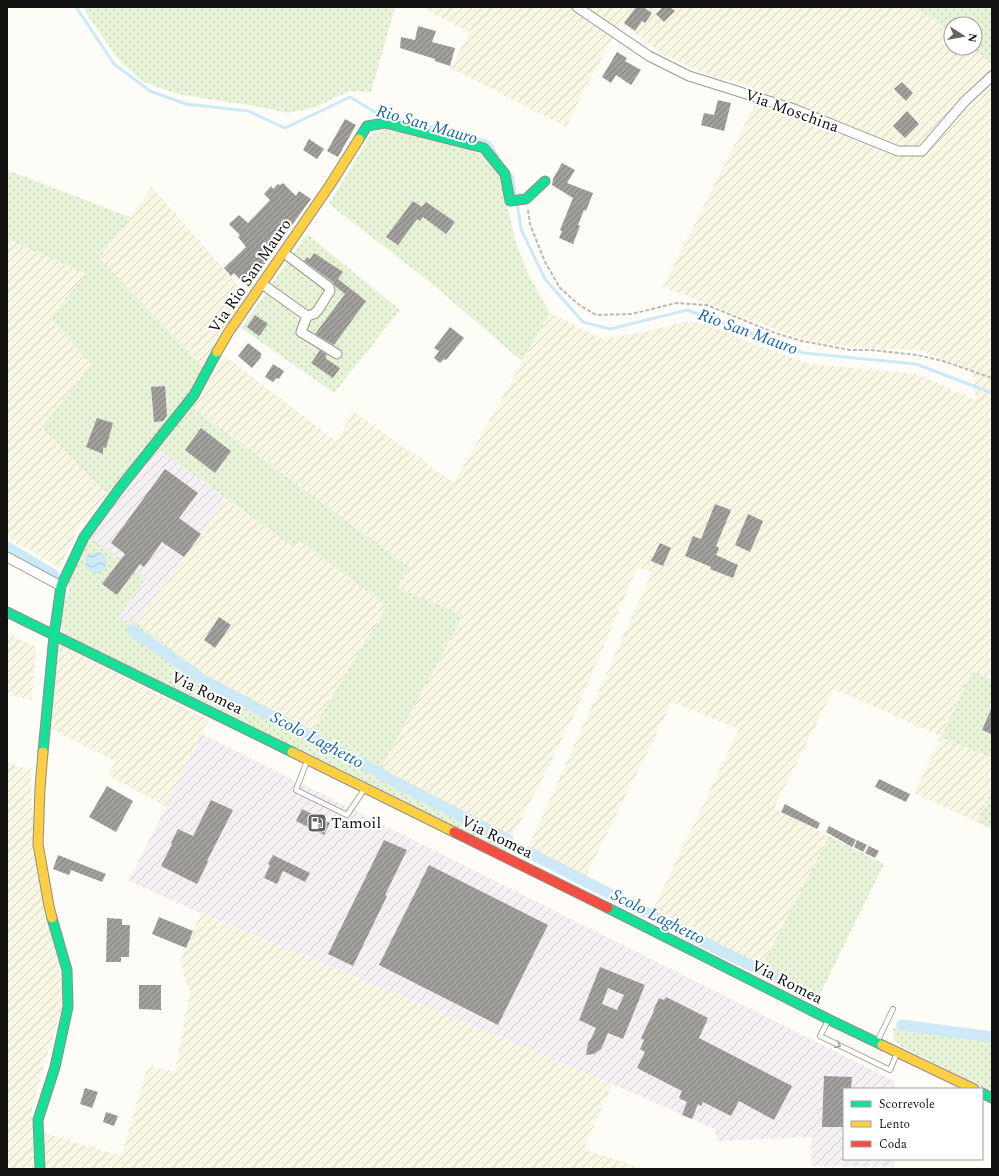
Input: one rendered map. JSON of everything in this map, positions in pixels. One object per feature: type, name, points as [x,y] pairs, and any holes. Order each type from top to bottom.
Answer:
[{"type":"street","name":"Via Moschina","points":[[577,7],[649,56],[689,76],[794,108],[898,151],[922,151],[965,101],[992,76]]},
{"type":"street","name":"Via Rio San Mauro","points":[[40,1169],[38,1120],[55,1067],[68,1007],[67,970],[49,906],[38,844],[40,788],[54,635],[61,586],[84,537],[119,489],[194,394],[228,333],[330,185],[368,126],[385,123],[484,148],[505,174],[510,201],[526,199]]},
{"type":"street","points":[[526,199],[545,181]]},
{"type":"street","points":[[284,253],[329,287],[330,291],[318,310],[314,314],[308,316],[301,332],[337,354]]},
{"type":"street","points":[[262,284],[308,316]]},
{"type":"street","points":[[7,557],[61,586]]},
{"type":"street","name":"Via Romea","points":[[7,612],[365,788],[828,1019],[972,1088]]},
{"type":"street","points":[[983,1094],[992,1098]]},
{"type":"lane","points":[[308,760],[296,790],[347,815],[365,788]]},
{"type":"lane","points":[[877,1042],[893,1009]]},
{"type":"lane","points":[[828,1019],[820,1036],[890,1070],[898,1052]]},
{"type":"path","points":[[526,199],[530,224],[545,262],[560,288],[578,304],[596,315],[632,314],[676,303],[706,305],[775,333],[802,342],[850,350],[871,350],[917,355],[943,361],[992,378]]},
{"type":"shaded area","points":[[421,7],[916,7],[943,27],[943,56],[983,56],[992,63],[992,680],[972,671],[941,736],[834,689],[774,808],[829,836],[762,966],[652,912],[739,729],[672,702],[585,878],[528,848],[652,572],[638,568],[633,577],[573,717],[513,836],[380,768],[463,615],[398,588],[409,567],[192,407],[225,356],[337,442],[353,411],[454,483],[550,313],[602,339],[649,331],[684,322],[704,323],[749,342],[809,364],[918,374],[976,401],[972,371],[919,350],[849,347],[803,340],[663,287],[762,90],[710,76],[661,53],[621,24],[590,79],[566,127],[451,68],[469,32]]},
{"type":"shaded area","points":[[152,187],[248,297],[204,368],[99,258]]},
{"type":"shaded area","points":[[7,239],[86,274],[50,318],[91,364],[42,427],[107,494],[79,525],[60,568],[7,537]]},
{"type":"shaded area","points":[[158,449],[226,499],[137,623],[117,619],[89,536]]},
{"type":"shaded area","points":[[226,499],[293,547],[298,539],[387,606],[313,730],[205,674],[137,623]]},
{"type":"shaded area","points":[[7,633],[36,647],[32,700],[7,694]]},
{"type":"shaded area","points":[[58,644],[209,720],[166,807],[108,775],[115,761],[51,729]]},
{"type":"shaded area","points":[[202,734],[894,1081],[894,1088],[843,1088],[843,1160],[894,1160],[894,1167],[811,1166],[812,1137],[717,1141],[715,1129],[612,1084],[201,913],[129,881]]},
{"type":"shaded area","points":[[941,736],[992,758],[992,790],[977,822],[914,793]]},
{"type":"shaded area","points":[[7,762],[31,770],[31,794],[39,881],[59,963],[64,1003],[44,1064],[32,1109],[35,1169],[7,1169]]},
{"type":"shaded area","points":[[201,913],[612,1084],[584,1149],[644,1169],[44,1169],[42,1132],[121,1156],[148,1066],[175,1072],[190,992],[180,961]]},
{"type":"green space","points":[[84,7],[395,7],[371,92],[349,91],[316,107],[288,113],[255,106],[177,94],[142,81],[117,58],[85,11]]},
{"type":"green space","points":[[916,7],[992,7],[992,63],[983,56],[983,16],[943,16],[943,27]]},
{"type":"green space","points":[[384,129],[464,146],[483,156],[495,167],[503,188],[515,239],[527,272],[550,313],[522,361],[430,282],[329,204],[370,136]]},
{"type":"green space","points":[[7,170],[130,217],[99,258],[204,368],[188,398],[107,494],[42,427],[91,364],[50,318],[86,274],[7,239]]},
{"type":"green space","points":[[307,234],[400,310],[334,393],[241,328]]},
{"type":"green space","points":[[192,407],[409,567],[398,588],[463,615],[381,768],[513,836],[505,853],[67,636],[60,627],[61,610],[69,590],[68,583],[89,536],[146,578],[117,619],[137,623],[205,674],[312,730],[387,606],[299,540],[293,547],[158,449]]},
{"type":"green space","points":[[972,671],[992,680],[992,758],[941,737]]},
{"type":"green space","points":[[992,790],[992,829],[977,822]]},
{"type":"green space","points":[[829,836],[884,864],[819,996],[762,966]]},
{"type":"green space","points":[[893,1027],[992,1035],[992,1092],[900,1046],[894,1038]]},
{"type":"water","points":[[99,552],[105,556],[105,567],[101,573],[90,572],[86,567],[87,555]]},
{"type":"building","points":[[636,7],[643,7],[652,13],[645,23],[642,21],[635,31],[624,23]]},
{"type":"building","points":[[663,7],[670,7],[675,11],[664,22],[656,14]]},
{"type":"building","points":[[418,26],[436,31],[432,42],[455,48],[450,66],[435,61],[435,59],[400,48],[401,37],[415,40]]},
{"type":"building","points":[[617,52],[627,58],[625,61],[641,70],[631,85],[616,75],[611,83],[602,77]]},
{"type":"building","points":[[902,82],[913,93],[906,101],[894,89]]},
{"type":"building","points":[[718,100],[731,103],[724,131],[701,125],[704,113],[714,115]]},
{"type":"building","points":[[907,111],[919,124],[905,138],[893,126]]},
{"type":"building","points":[[345,119],[356,125],[338,157],[327,151]]},
{"type":"building","points":[[309,139],[324,149],[317,159],[303,150]]},
{"type":"building","points":[[562,163],[575,170],[567,183],[593,193],[586,211],[584,210],[578,225],[580,226],[573,244],[559,238],[562,231],[560,230],[573,198],[552,185],[553,179]]},
{"type":"building","points":[[283,183],[296,196],[299,191],[311,199],[287,230],[287,233],[272,250],[274,252],[267,262],[253,274],[255,277],[246,286],[234,273],[231,276],[224,268],[246,247],[238,237],[240,235],[229,224],[239,215],[248,223],[270,200],[264,194],[271,186],[273,189],[278,184],[280,185]]},
{"type":"building","points":[[413,201],[422,207],[426,202],[455,222],[446,234],[423,217],[420,221],[417,219],[398,245],[386,237]]},
{"type":"building","points":[[314,253],[343,272],[338,279],[366,301],[334,345],[315,334],[345,294],[335,286],[333,282],[304,261],[307,257],[310,259]]},
{"type":"building","points":[[255,315],[268,324],[259,336],[247,327]]},
{"type":"building","points":[[450,327],[464,338],[446,360],[444,359],[440,363],[434,358],[439,351],[434,348]]},
{"type":"building","points":[[248,343],[262,354],[252,368],[238,356]]},
{"type":"building","points":[[320,350],[327,355],[325,358],[340,368],[333,378],[311,363]]},
{"type":"building","points":[[273,364],[284,371],[279,379],[276,378],[273,382],[265,377]]},
{"type":"building","points":[[165,386],[167,416],[163,421],[154,422],[151,387]]},
{"type":"building","points":[[97,418],[113,423],[106,448],[103,447],[103,454],[86,447]]},
{"type":"building","points":[[201,428],[231,451],[215,473],[185,450]]},
{"type":"building","points":[[165,469],[198,493],[179,518],[201,534],[184,557],[162,542],[144,567],[140,564],[117,595],[102,584],[125,554],[111,543]]},
{"type":"building","points":[[715,504],[731,510],[716,546],[719,548],[716,555],[738,565],[733,578],[710,569],[711,567],[685,556],[693,536],[701,539]]},
{"type":"building","points":[[748,514],[763,521],[750,552],[735,545]]},
{"type":"building","points":[[660,543],[671,548],[663,566],[651,561]]},
{"type":"building","points":[[219,617],[231,625],[215,648],[204,640]]},
{"type":"building","points":[[992,707],[992,734],[982,730]]},
{"type":"building","points":[[879,779],[910,794],[906,802],[875,787]]},
{"type":"building","points":[[107,786],[133,801],[116,832],[89,817]]},
{"type":"building","points":[[211,800],[233,810],[197,884],[161,866],[178,829],[193,836]]},
{"type":"building","points":[[785,804],[820,823],[817,829],[781,812]]},
{"type":"building","points":[[302,809],[330,823],[324,835],[296,821]]},
{"type":"building","points":[[829,826],[856,840],[852,847],[826,832]]},
{"type":"building","points":[[384,840],[407,850],[385,895],[387,896],[353,966],[328,954]]},
{"type":"building","points":[[857,840],[867,845],[863,852],[854,847]]},
{"type":"building","points":[[869,846],[879,851],[875,858],[865,853]]},
{"type":"building","points":[[58,855],[106,874],[102,882],[71,870],[69,875],[53,869]]},
{"type":"building","points":[[273,855],[310,873],[305,882],[283,871],[277,884],[264,878],[270,865],[268,864]]},
{"type":"building","points":[[429,865],[548,925],[498,1025],[379,965]]},
{"type":"building","points":[[159,917],[193,931],[186,948],[152,934]]},
{"type":"building","points":[[107,918],[122,919],[122,925],[130,925],[129,957],[121,957],[121,962],[106,962]]},
{"type":"building","points":[[600,967],[645,985],[623,1039],[608,1033],[601,1049],[594,1054],[586,1055],[588,1043],[596,1028],[579,1020]],"holes":[[[608,988],[624,995],[617,1010],[602,1004]]]},
{"type":"building","points":[[139,985],[161,985],[161,1010],[139,1009]]},
{"type":"building","points":[[666,997],[708,1018],[699,1038],[792,1086],[774,1120],[739,1101],[731,1116],[703,1102],[701,1106],[698,1104],[692,1119],[682,1115],[687,1102],[679,1098],[682,1091],[637,1068],[645,1052],[640,1049],[644,1040],[641,1038],[659,998],[664,1000]]},
{"type":"building","points":[[824,1076],[852,1077],[851,1088],[843,1088],[843,1127],[822,1127]]},
{"type":"building","points":[[85,1088],[98,1092],[92,1108],[80,1104]]},
{"type":"building","points":[[106,1112],[118,1116],[114,1126],[103,1122]]},
{"type":"waterway","name":"Rio San Mauro","points":[[76,7],[114,64],[150,91],[186,104],[248,111],[285,128],[350,97],[375,112],[489,142],[498,156]]},
{"type":"waterway","name":"Rio San Mauro","points":[[510,174],[513,178],[515,193]]},
{"type":"waterway","name":"Rio San Mauro","points":[[517,203],[521,229],[545,279],[583,322],[610,329],[687,310],[804,353],[916,364],[992,393]]},
{"type":"waterway","name":"Scolo Laghetto","points":[[7,547],[54,575]]},
{"type":"waterway","name":"Scolo Laghetto","points":[[132,630],[203,680],[508,840]]},
{"type":"waterway","name":"Scolo Laghetto","points":[[530,853],[729,955],[786,982]]},
{"type":"waterway","name":"Scolo Laghetto","points":[[902,1025],[992,1037]]},
{"type":"traffic: fast","points":[[359,139],[367,126],[385,123],[484,148],[505,174],[510,201],[526,199],[545,181]]},
{"type":"traffic: fast","points":[[43,752],[54,635],[61,586],[84,537],[119,489],[194,395],[217,352]]},
{"type":"traffic: fast","points":[[7,612],[292,752]]},
{"type":"traffic: fast","points":[[608,908],[882,1045]]},
{"type":"traffic: fast","points":[[40,1169],[38,1120],[55,1067],[68,1007],[67,970],[52,918]]},
{"type":"traffic: fast","points":[[983,1094],[992,1098]]},
{"type":"traffic: slow","points":[[217,352],[228,333],[330,185],[359,139]]},
{"type":"traffic: slow","points":[[43,752],[38,844],[52,918]]},
{"type":"traffic: slow","points":[[292,752],[454,832]]},
{"type":"traffic: slow","points":[[882,1045],[972,1088]]},
{"type":"traffic: jam","points":[[454,832],[608,908]]},
{"type":"place","name":"Tamoil","points":[[317,823]]}]
